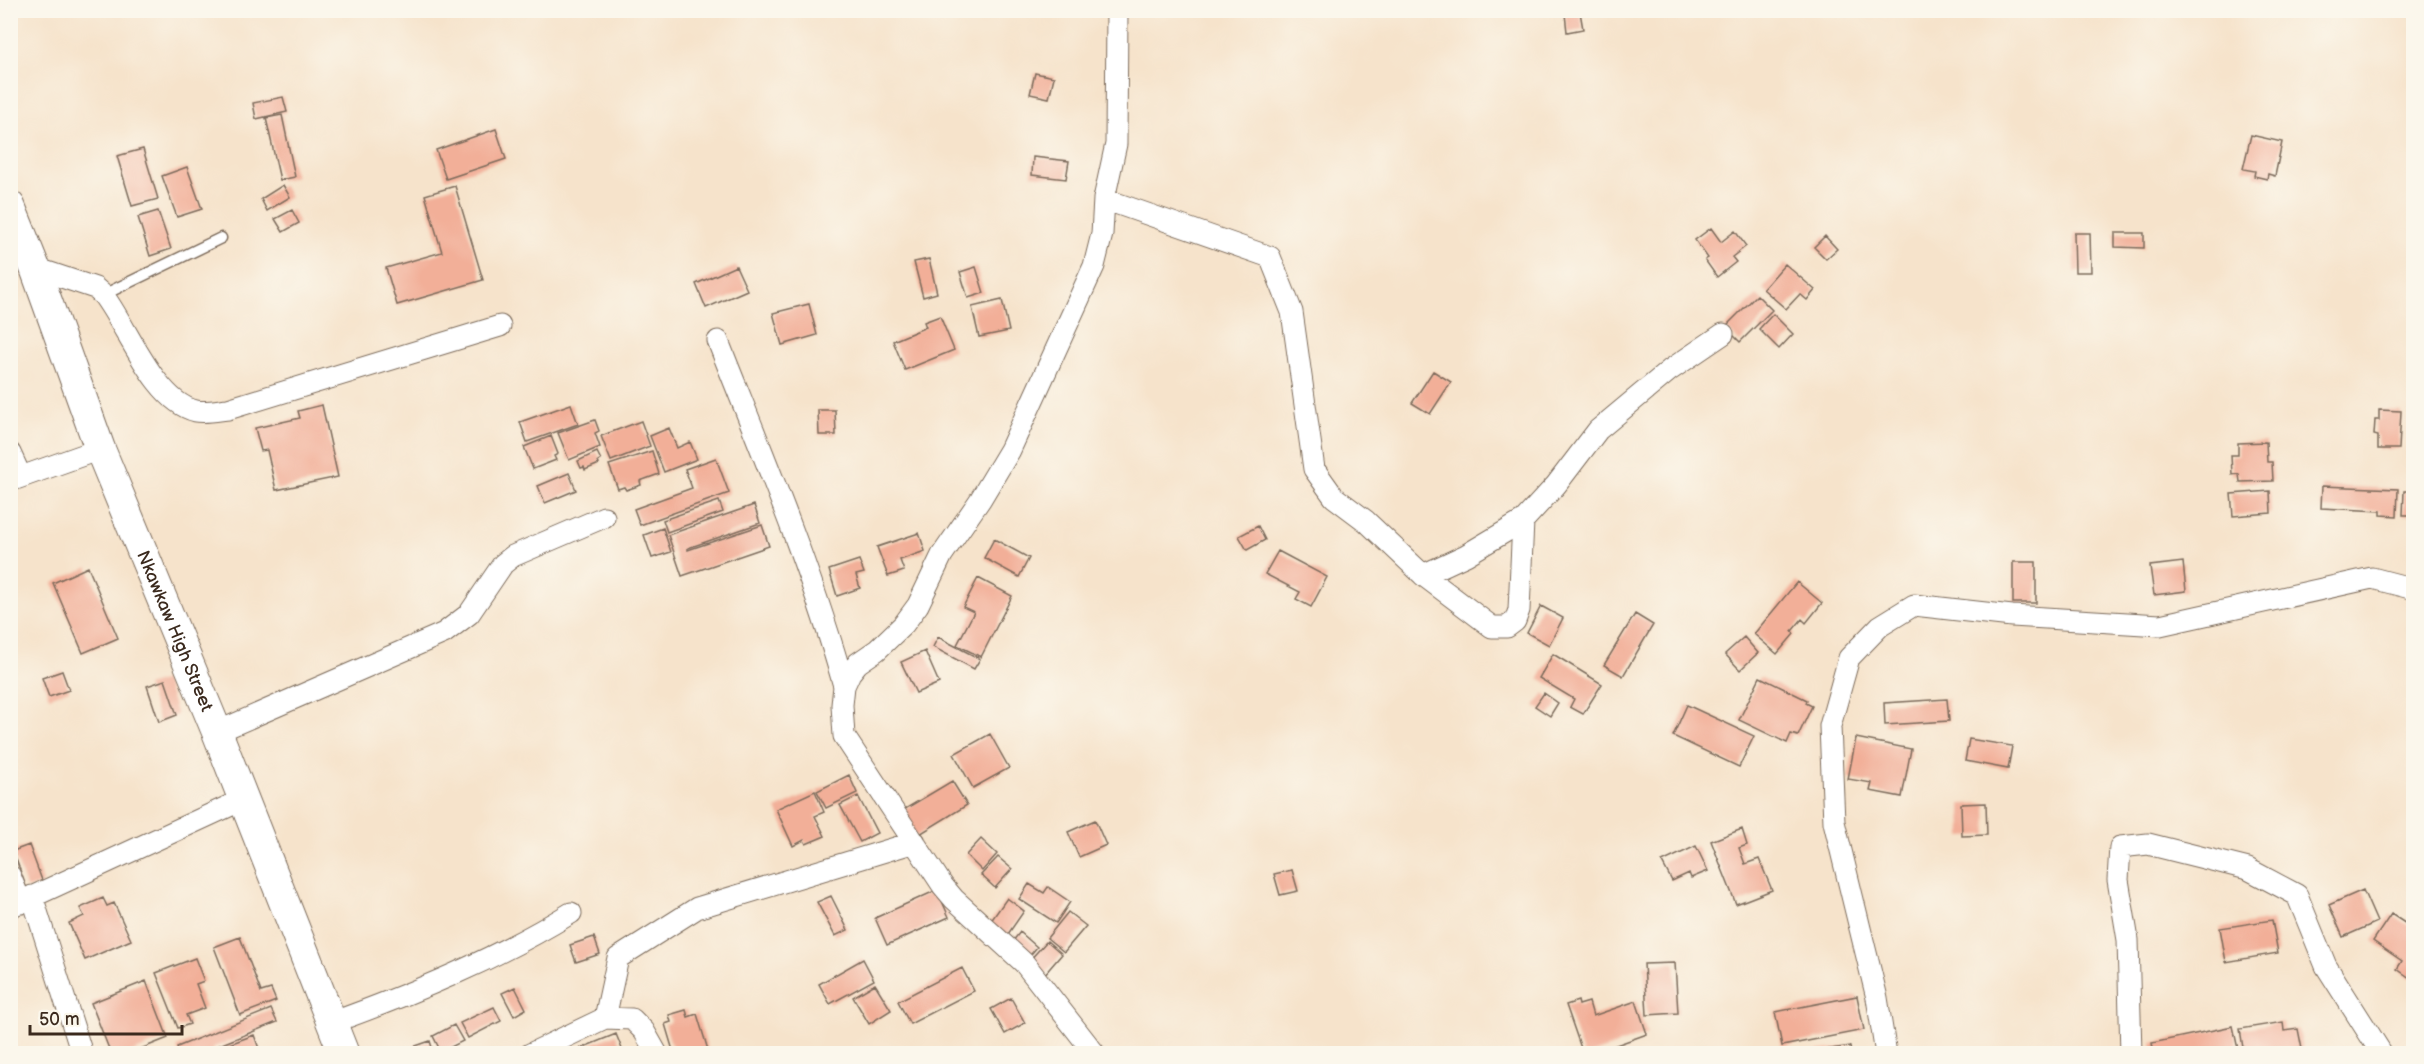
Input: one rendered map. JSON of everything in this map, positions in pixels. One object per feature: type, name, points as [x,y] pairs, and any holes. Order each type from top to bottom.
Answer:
[{"type":"main road","name":"Nkawkaw High Street","points":[[13,219],[35,267],[100,449],[217,732],[344,1053]]},
{"type":"street","points":[[1095,1053],[1024,963],[954,900],[844,736],[842,705],[844,686],[850,673],[858,663],[877,650],[904,624],[918,605],[942,555],[980,500],[1010,450],[1094,266],[1102,234],[1104,199],[1116,144],[1117,10]]},
{"type":"street","points":[[1104,199],[1270,257],[1292,312],[1314,469],[1334,497],[1366,521],[1423,575],[1492,627],[1507,627],[1515,621],[1519,610],[1523,521]]},
{"type":"street","points":[[35,267],[95,288],[103,295],[157,383],[174,399],[196,411],[228,409],[500,326]]},
{"type":"street","points":[[1423,575],[1466,555],[1523,521],[1556,485],[1598,430],[1670,370],[1723,334]]},
{"type":"street","points":[[718,341],[798,546],[828,631],[844,686]]},
{"type":"street","points":[[10,453],[16,479],[100,449]]},
{"type":"street","points":[[217,732],[444,633],[469,614],[503,564],[513,556],[604,517]]},
{"type":"street","points":[[1886,1053],[1877,998],[1834,822],[1830,726],[1849,658],[1880,626],[1914,605],[2012,616],[2160,625],[2372,578],[2414,589]]},
{"type":"street","points":[[21,902],[242,800]]},
{"type":"street","points":[[605,1018],[618,958],[696,909],[915,842]]},
{"type":"street","points":[[2131,1053],[2128,940],[2118,880],[2120,847],[2148,843],[2248,869],[2297,895],[2326,966],[2382,1053]]},
{"type":"street","points":[[10,876],[82,1053]]},
{"type":"street","points":[[331,1023],[410,995],[528,939],[571,913]]},
{"type":"street","points":[[530,1053],[605,1018],[632,1019],[644,1031],[657,1053]]},
{"type":"lane","points":[[103,295],[221,238]]},
{"type":"building","points":[[1580,12],[1583,29],[1567,32],[1565,14]]},
{"type":"building","points":[[1035,73],[1054,77],[1049,98],[1030,94]]},
{"type":"building","points":[[283,97],[287,112],[256,119],[253,103]]},
{"type":"building","points":[[282,115],[295,177],[280,180],[266,118]]},
{"type":"building","points":[[496,129],[506,159],[446,179],[436,150]]},
{"type":"building","points":[[2251,135],[2282,142],[2275,176],[2268,174],[2267,179],[2254,176],[2255,171],[2243,169]]},
{"type":"building","points":[[143,149],[158,199],[132,206],[117,156]]},
{"type":"building","points":[[1033,157],[1069,161],[1066,179],[1032,175]]},
{"type":"building","points":[[187,167],[202,209],[177,217],[162,176]]},
{"type":"building","points":[[283,185],[290,197],[267,211],[261,199]]},
{"type":"building","points":[[455,186],[483,280],[397,305],[386,268],[442,252],[425,195]]},
{"type":"building","points":[[292,210],[299,223],[283,232],[275,219]]},
{"type":"building","points":[[158,211],[171,249],[150,256],[138,217]]},
{"type":"building","points":[[1711,228],[1721,242],[1735,231],[1746,246],[1732,257],[1736,262],[1717,277],[1705,260],[1708,258],[1695,240]]},
{"type":"building","points":[[2074,233],[2090,233],[2091,272],[2075,272]]},
{"type":"building","points":[[2115,233],[2144,233],[2144,248],[2115,247]]},
{"type":"building","points":[[1825,236],[1837,249],[1826,259],[1814,247]]},
{"type":"building","points":[[929,259],[937,293],[923,297],[914,262]]},
{"type":"building","points":[[1785,264],[1815,290],[1807,300],[1800,294],[1786,309],[1763,289]]},
{"type":"building","points":[[736,266],[747,290],[706,308],[696,284]]},
{"type":"building","points":[[976,267],[984,293],[968,298],[960,272]]},
{"type":"building","points":[[1757,295],[1772,310],[1740,342],[1725,327]]},
{"type":"building","points":[[1002,300],[1009,331],[979,337],[972,307]]},
{"type":"building","points":[[809,304],[817,335],[782,345],[773,313]]},
{"type":"building","points":[[1773,314],[1793,334],[1779,349],[1759,329]]},
{"type":"building","points":[[940,316],[954,350],[905,370],[893,341],[926,327],[924,322]]},
{"type":"building","points":[[1433,371],[1451,382],[1430,414],[1412,403]]},
{"type":"building","points":[[571,404],[578,424],[527,442],[520,422]]},
{"type":"building","points":[[322,405],[338,477],[276,490],[267,450],[261,451],[255,428],[300,418],[298,411]]},
{"type":"building","points":[[818,410],[835,410],[836,435],[819,435]]},
{"type":"building","points":[[2379,410],[2401,411],[2399,449],[2378,449],[2378,436],[2374,435],[2375,420],[2379,420]]},
{"type":"building","points":[[595,420],[599,431],[595,433],[600,447],[569,460],[558,433]]},
{"type":"building","points":[[641,421],[650,446],[611,461],[601,436]]},
{"type":"building","points":[[669,428],[677,448],[690,442],[697,459],[664,472],[650,436]]},
{"type":"building","points":[[551,436],[558,454],[554,456],[556,460],[533,469],[524,447]]},
{"type":"building","points":[[2266,442],[2267,462],[2272,462],[2273,481],[2240,482],[2239,474],[2232,475],[2231,455],[2238,455],[2238,443]]},
{"type":"building","points":[[652,451],[659,474],[640,481],[641,485],[626,490],[624,487],[618,489],[609,465]]},
{"type":"building","points":[[597,452],[601,460],[599,464],[585,470],[584,467],[581,468],[578,461]]},
{"type":"building","points":[[716,458],[729,493],[640,525],[634,509],[692,488],[685,469]]},
{"type":"building","points":[[569,473],[576,490],[545,503],[538,486]]},
{"type":"building","points":[[2322,486],[2398,489],[2397,516],[2381,515],[2381,511],[2321,508]]},
{"type":"building","points":[[2270,491],[2271,513],[2233,516],[2231,494]]},
{"type":"building","points":[[2404,491],[2414,491],[2414,515],[2403,515]]},
{"type":"building","points":[[719,501],[723,512],[667,532],[663,520]]},
{"type":"building","points":[[754,505],[760,523],[688,548],[688,550],[762,525],[769,546],[682,576],[668,535]]},
{"type":"building","points":[[1258,526],[1265,540],[1247,550],[1239,536]]},
{"type":"building","points":[[663,528],[671,552],[652,558],[644,535]]},
{"type":"building","points":[[919,533],[925,551],[900,560],[904,571],[888,576],[877,547]]},
{"type":"building","points":[[994,539],[1029,558],[1019,577],[984,558]]},
{"type":"building","points":[[1278,551],[1327,577],[1311,607],[1296,599],[1300,592],[1265,574]]},
{"type":"building","points":[[859,560],[864,573],[856,575],[860,588],[837,596],[829,570]]},
{"type":"building","points":[[2013,562],[2036,562],[2036,603],[2013,603]]},
{"type":"building","points":[[2183,562],[2186,591],[2154,595],[2150,566]]},
{"type":"building","points":[[88,567],[118,638],[83,653],[53,583]]},
{"type":"building","points":[[978,578],[1012,596],[981,657],[957,645],[974,612],[963,607]]},
{"type":"building","points":[[1797,582],[1822,603],[1806,623],[1802,619],[1792,631],[1794,634],[1777,654],[1754,634]]},
{"type":"building","points":[[1541,606],[1563,618],[1549,645],[1527,633]]},
{"type":"building","points":[[1635,614],[1653,625],[1623,676],[1604,665]]},
{"type":"building","points":[[938,637],[980,659],[974,669],[933,647]]},
{"type":"building","points":[[1744,637],[1758,653],[1740,670],[1725,654]]},
{"type":"building","points":[[925,651],[939,683],[916,693],[901,662]]},
{"type":"building","points":[[1553,654],[1602,684],[1583,714],[1570,707],[1574,699],[1539,678]]},
{"type":"building","points":[[62,671],[69,690],[49,697],[42,678]]},
{"type":"building","points":[[1760,677],[1807,700],[1806,703],[1812,706],[1798,736],[1791,734],[1787,743],[1739,720]]},
{"type":"building","points":[[165,680],[177,715],[159,722],[147,686]]},
{"type":"building","points":[[1544,693],[1558,703],[1550,716],[1535,706]]},
{"type":"building","points":[[1947,699],[1949,721],[1885,725],[1884,703]]},
{"type":"building","points":[[1687,705],[1754,736],[1739,767],[1673,736]]},
{"type":"building","points":[[990,734],[1009,768],[973,788],[954,754]]},
{"type":"building","points":[[1856,738],[1911,749],[1902,797],[1870,791],[1872,783],[1848,779]]},
{"type":"building","points":[[1969,739],[2012,746],[2008,769],[1965,761]]},
{"type":"building","points":[[849,775],[857,793],[826,808],[817,791]]},
{"type":"building","points":[[952,781],[967,805],[915,837],[900,812]]},
{"type":"building","points":[[815,791],[824,812],[815,816],[825,836],[806,844],[804,840],[793,846],[776,809]]},
{"type":"building","points":[[858,796],[877,833],[860,842],[840,805]]},
{"type":"building","points":[[1986,803],[1987,835],[1962,836],[1961,804]]},
{"type":"building","points":[[1095,820],[1106,845],[1079,857],[1068,832]]},
{"type":"building","points":[[1742,829],[1747,845],[1739,848],[1745,864],[1759,859],[1772,890],[1736,904],[1711,841]]},
{"type":"building","points":[[981,839],[997,854],[982,871],[966,855]]},
{"type":"building","points":[[29,845],[43,883],[27,889],[13,851]]},
{"type":"building","points":[[1696,846],[1708,871],[1691,878],[1689,873],[1672,881],[1662,862]]},
{"type":"building","points":[[998,857],[1012,869],[995,888],[981,875]]},
{"type":"building","points":[[1292,870],[1298,891],[1280,895],[1274,874]]},
{"type":"building","points":[[1029,884],[1044,893],[1048,887],[1070,902],[1056,923],[1019,899]]},
{"type":"building","points":[[937,890],[949,917],[887,945],[875,918]]},
{"type":"building","points":[[2363,890],[2377,922],[2343,937],[2329,905]]},
{"type":"building","points":[[831,896],[848,930],[835,936],[817,902]]},
{"type":"building","points":[[103,898],[107,906],[114,903],[131,940],[85,960],[69,923],[84,916],[80,908]]},
{"type":"building","points":[[1007,898],[1024,911],[1006,937],[988,925]]},
{"type":"building","points":[[1068,912],[1086,926],[1064,952],[1047,938]]},
{"type":"building","points":[[2391,914],[2414,929],[2414,972],[2410,978],[2397,969],[2402,961],[2373,941]]},
{"type":"building","points":[[2272,920],[2278,953],[2226,962],[2220,928]]},
{"type":"building","points":[[1020,932],[1037,947],[1026,960],[1009,946]]},
{"type":"building","points":[[240,937],[261,992],[271,989],[276,1001],[240,1015],[214,947]]},
{"type":"building","points":[[594,937],[600,954],[576,962],[570,945]]},
{"type":"building","points":[[1047,941],[1062,954],[1044,975],[1028,962]]},
{"type":"building","points":[[195,958],[204,981],[196,984],[205,1008],[186,1015],[190,1024],[178,1028],[156,973]]},
{"type":"building","points":[[863,959],[874,980],[830,1004],[819,984]]},
{"type":"building","points":[[1675,963],[1678,1013],[1647,1015],[1644,964]]},
{"type":"building","points":[[962,968],[974,991],[910,1024],[898,1001]]},
{"type":"building","points":[[146,981],[168,1038],[128,1054],[111,1054],[91,1003]]},
{"type":"building","points":[[875,984],[891,1010],[869,1024],[853,997]]},
{"type":"building","points":[[515,987],[526,1009],[514,1016],[502,993]]},
{"type":"building","points":[[1857,996],[1864,1030],[1782,1046],[1775,1012]]},
{"type":"building","points":[[1011,998],[1025,1023],[1005,1034],[991,1009]]},
{"type":"building","points":[[1578,1001],[1579,1005],[1589,1002],[1593,1016],[1636,1001],[1647,1034],[1591,1054],[1583,1054],[1566,1005]]},
{"type":"building","points":[[494,1007],[501,1021],[468,1038],[460,1023]]},
{"type":"building","points":[[271,1009],[277,1022],[212,1048],[214,1054],[179,1054],[177,1047]]},
{"type":"building","points":[[686,1010],[688,1017],[697,1014],[708,1050],[696,1054],[674,1054],[665,1024],[671,1022],[669,1015]]},
{"type":"building","points":[[2283,1022],[2284,1031],[2298,1029],[2303,1054],[2244,1054],[2240,1029]]},
{"type":"building","points":[[454,1025],[463,1041],[441,1052],[433,1036]]},
{"type":"building","points":[[2233,1026],[2239,1054],[2154,1054],[2152,1043]]},
{"type":"building","points":[[616,1034],[624,1054],[569,1054],[569,1053]]},
{"type":"building","points":[[254,1035],[261,1054],[227,1054],[224,1046]]},
{"type":"building","points":[[430,1041],[434,1054],[408,1054],[407,1049]]},
{"type":"building","points":[[1850,1046],[1851,1054],[1811,1054],[1811,1052]]}]
